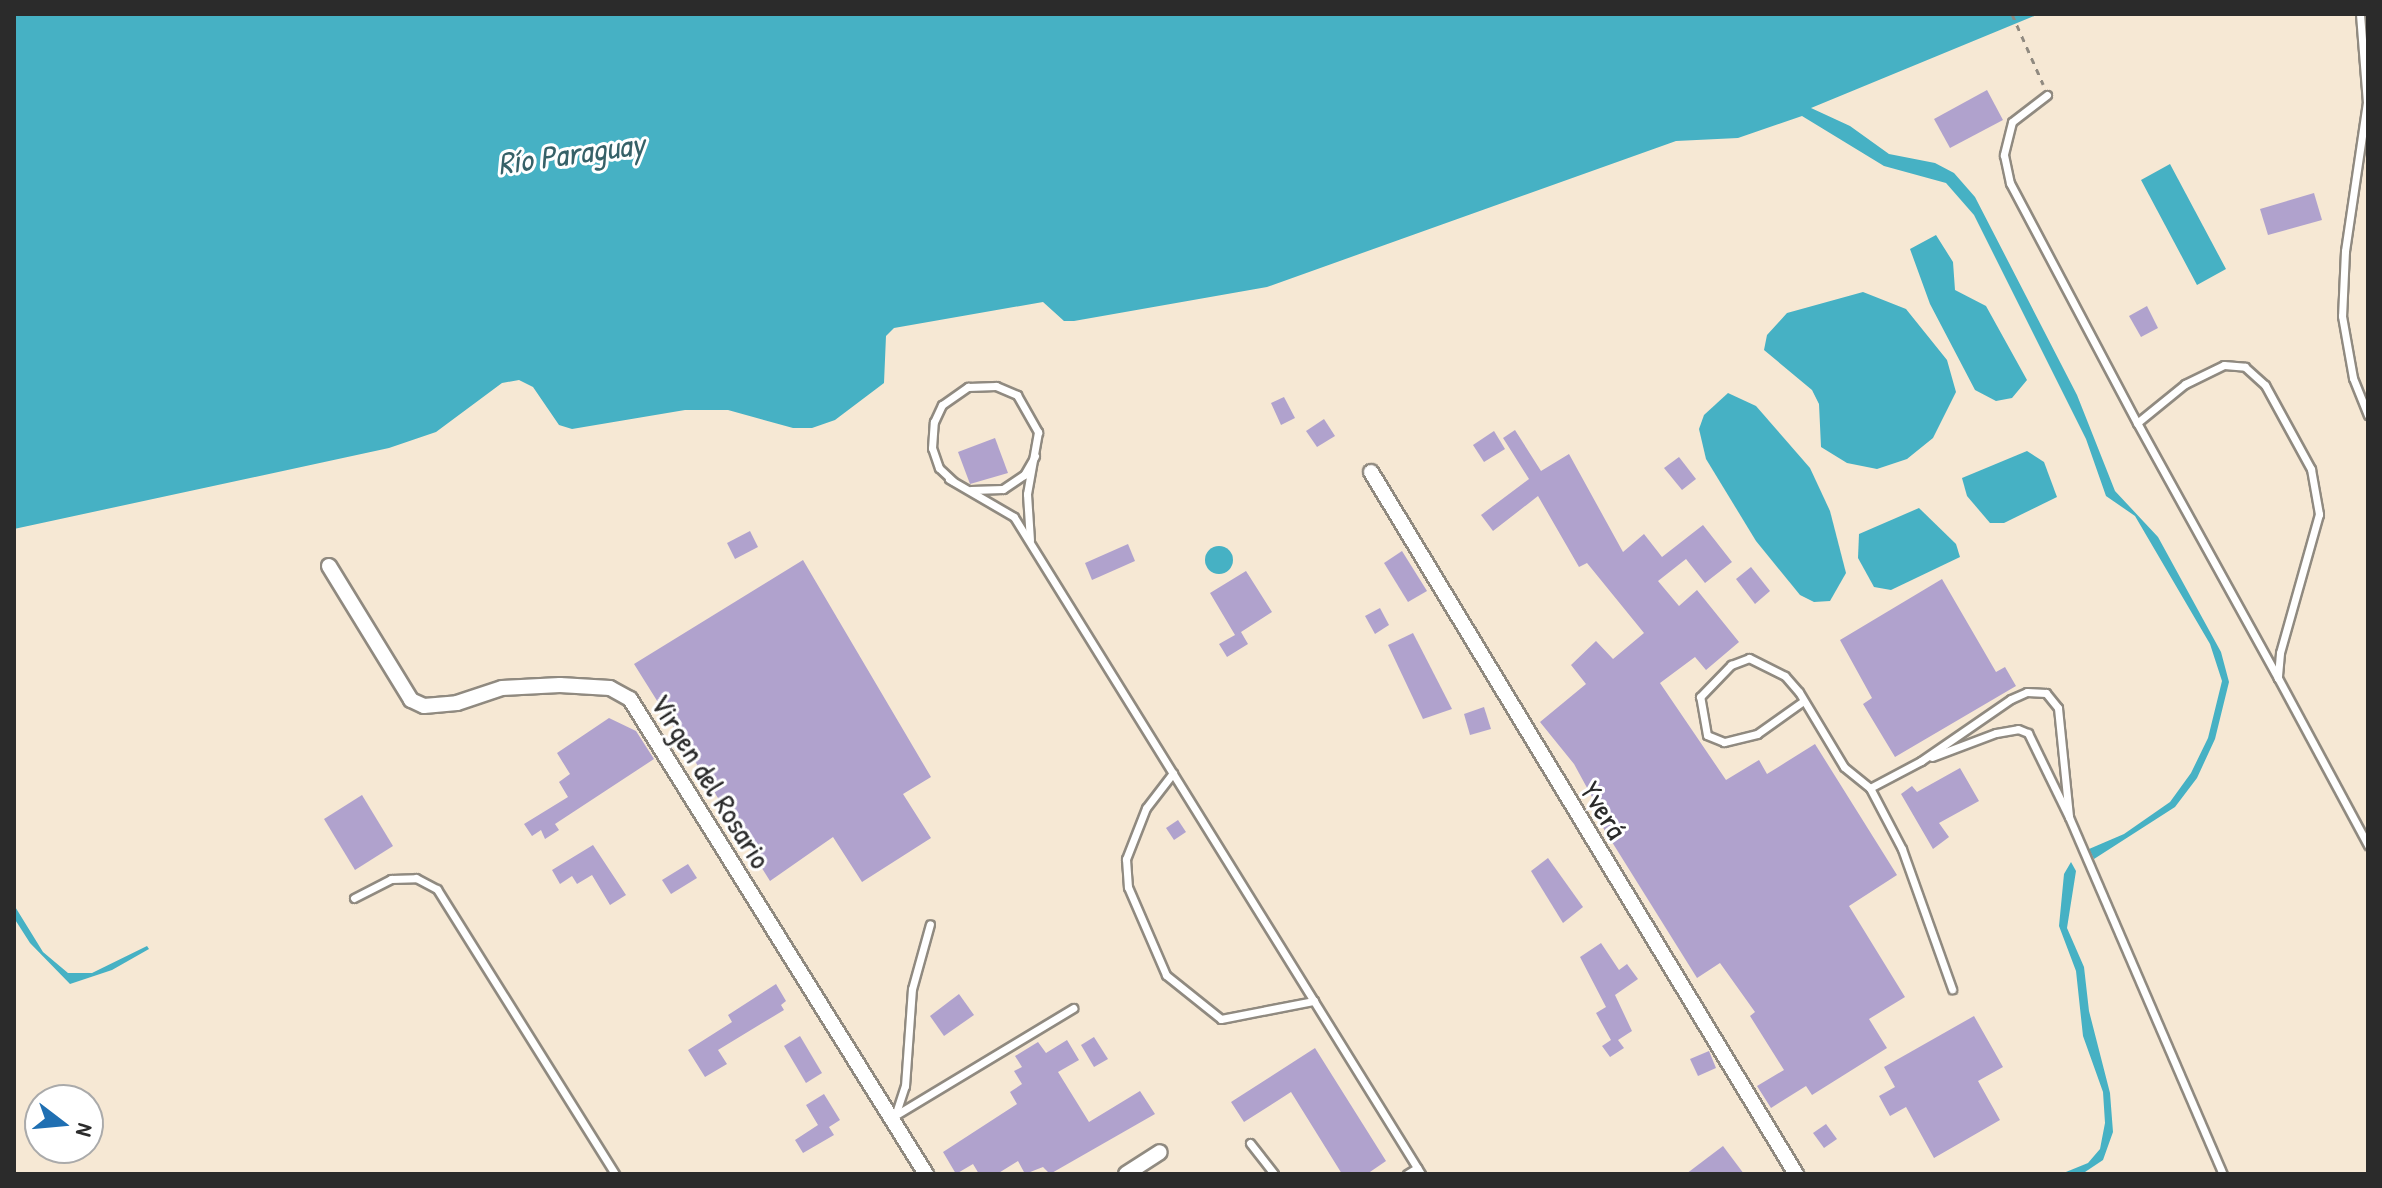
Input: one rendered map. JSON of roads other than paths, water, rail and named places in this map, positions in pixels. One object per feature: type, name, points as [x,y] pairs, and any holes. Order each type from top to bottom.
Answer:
[{"type":"street","name":"Yverá","points":[[1371,472],[1796,1174]]},
{"type":"street","name":"Virgen del Rosario","points":[[329,566],[411,700],[424,706],[457,703],[502,688],[560,685],[610,688],[630,699],[926,1174]]},
{"type":"street","points":[[1126,1174],[1160,1152]]},
{"type":"lane","points":[[2360,14],[2367,102],[2342,316],[2353,378],[2368,415]]},
{"type":"lane","points":[[2047,95],[2012,122],[2004,155],[2010,183],[2137,423],[2368,845]]},
{"type":"lane","points":[[2357,167],[2368,167]]},
{"type":"lane","points":[[2137,423],[2185,384],[2224,365],[2245,367],[2265,385],[2279,409],[2311,469],[2319,514],[2280,653],[2278,678]]},
{"type":"lane","points":[[1030,542],[1027,494],[1035,456],[1033,417],[1017,395],[996,386],[968,387],[942,405],[934,422],[932,448],[949,479],[1014,517],[1419,1171],[1407,1174]]},
{"type":"lane","points":[[949,479],[973,491],[1003,489],[1024,475],[1035,456]]},
{"type":"lane","points":[[1802,702],[1757,734],[1724,742],[1707,735],[1700,697],[1731,665],[1749,658],[1785,676],[1802,702],[1844,767],[1870,788],[1902,849],[1952,989]]},
{"type":"lane","points":[[1870,788],[1921,761],[2011,699],[2027,692],[2046,693],[2058,708],[2069,817]]},
{"type":"lane","points":[[1921,761],[2018,729],[2036,745],[2223,1174]]},
{"type":"lane","points":[[1173,773],[1146,808],[1126,859],[1133,901],[1166,975],[1221,1019],[1314,1001]]},
{"type":"lane","points":[[354,898],[391,879],[416,878],[437,889],[615,1174]]},
{"type":"lane","points":[[893,1117],[905,1086],[912,989],[930,924]]},
{"type":"lane","points":[[893,1117],[1073,1008]]},
{"type":"lane","points":[[1250,1143],[1274,1174]]},
{"type":"water","name":"Río Paraguay","points":[[14,14],[2039,14],[1811,108],[1850,126],[1889,154],[1935,163],[1954,173],[1975,197],[2077,395],[2115,491],[2158,537],[2221,652],[2229,682],[2215,739],[2197,778],[2175,807],[2094,859],[2089,849],[2124,834],[2170,802],[2191,773],[2208,738],[2222,681],[2210,644],[2135,516],[2106,496],[2086,439],[1974,215],[1946,183],[1884,166],[1802,116],[1738,138],[1676,141],[1267,287],[1074,321],[1064,321],[1043,302],[894,328],[886,336],[884,383],[835,420],[812,428],[793,428],[728,410],[685,410],[572,429],[559,425],[533,387],[519,380],[502,383],[436,432],[389,448],[14,529]]},
{"type":"water","points":[[2170,164],[2226,269],[2197,285],[2141,180]]},
{"type":"water","points":[[1936,235],[1953,262],[1955,290],[1986,306],[2027,380],[2012,398],[1996,401],[1975,390],[1930,304],[1910,249]]},
{"type":"water","points":[[1863,292],[1906,309],[1947,360],[1956,392],[1933,438],[1907,459],[1877,469],[1847,463],[1821,447],[1819,404],[1812,390],[1764,350],[1767,335],[1787,313]]},
{"type":"water","points":[[1728,393],[1756,406],[1810,468],[1830,511],[1846,573],[1830,601],[1814,602],[1800,595],[1756,541],[1706,459],[1699,429],[1704,415]]},
{"type":"water","points":[[2027,451],[2044,462],[2057,497],[2004,523],[1990,523],[1967,496],[1962,478]]},
{"type":"water","points":[[1919,508],[1956,544],[1960,557],[1891,590],[1874,587],[1858,558],[1859,534]]},
{"type":"water","points":[[1219,546],[1229,550],[1233,560],[1229,570],[1219,574],[1209,570],[1205,560],[1209,550]]},
{"type":"water","points":[[2071,862],[2076,871],[2067,928],[2084,967],[2089,1011],[2110,1093],[2113,1132],[2103,1160],[2082,1174],[2061,1174],[2088,1163],[2100,1149],[2105,1123],[2103,1092],[2083,1036],[2076,971],[2059,926],[2064,874]]},
{"type":"water","points":[[14,905],[43,952],[68,973],[92,973],[147,946],[149,949],[112,970],[70,984],[30,943],[14,918]]}]
